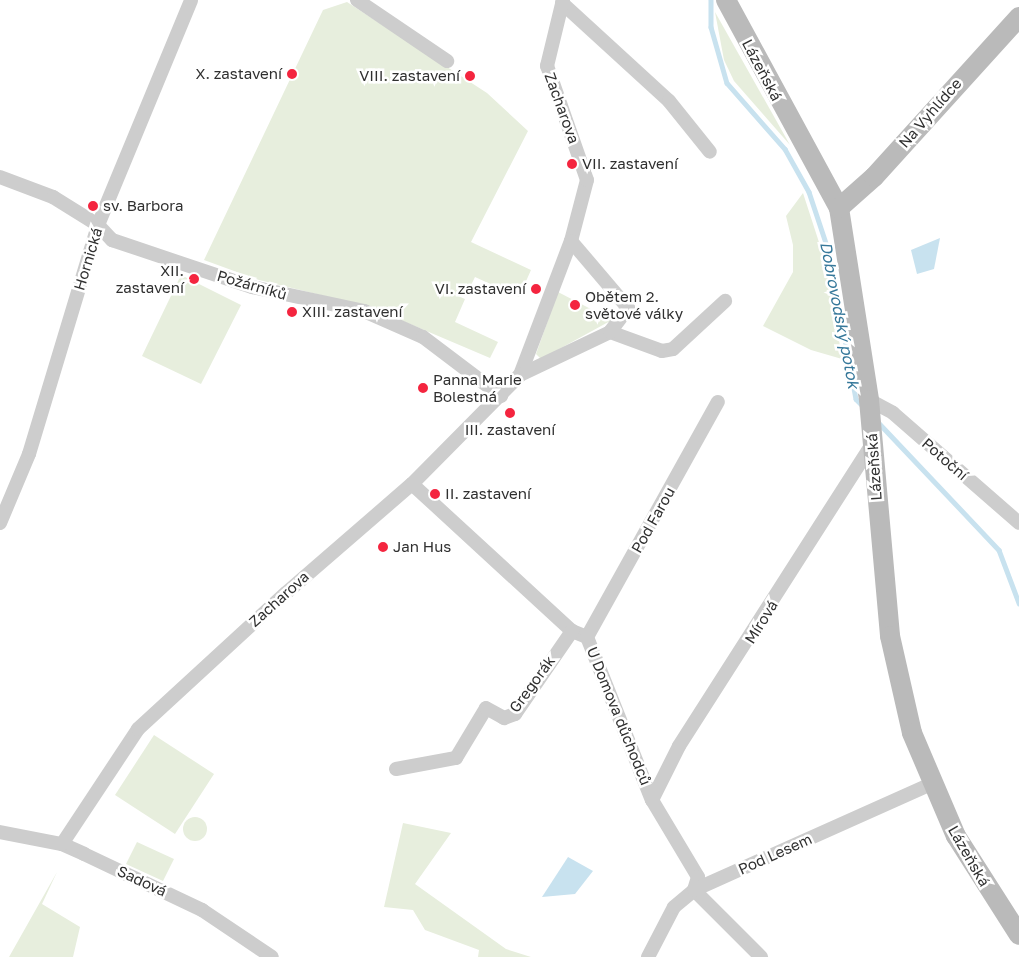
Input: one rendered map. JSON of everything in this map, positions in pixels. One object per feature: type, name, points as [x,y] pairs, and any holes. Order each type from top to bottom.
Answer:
[{"type":"street","name":"Hornická","points":[[0,523],[29,454],[98,225],[192,0]]},
{"type":"street","points":[[357,0],[447,61]]},
{"type":"street","name":"Lázeňská","points":[[726,0],[839,208],[869,400],[890,636],[912,733],[931,784],[956,836],[1019,935]]},
{"type":"street","name":"Zacharova","points":[[62,844],[138,729],[286,593],[412,484],[520,375],[571,241],[587,180],[547,66],[563,2],[669,101],[710,152]]},
{"type":"street","name":"Na Vyhlídce","points":[[839,208],[874,178],[1019,17]]},
{"type":"street","name":"Požárníků","points":[[0,177],[53,197],[98,225],[112,240],[252,288],[364,311],[423,337],[501,396]]},
{"type":"street","name":"Zacharova","points":[[520,375],[610,332],[628,308],[571,241]]},
{"type":"street","points":[[610,332],[662,351],[673,349],[725,300]]},
{"type":"street","name":"Potoční","points":[[869,400],[893,413],[1019,523]]},
{"type":"street","name":"Pod Farou","points":[[588,637],[718,402]]},
{"type":"street","name":"Mírová","points":[[652,800],[679,746],[872,444]]},
{"type":"street","name":"U Domova důchodců","points":[[412,484],[572,631],[588,637],[652,800],[698,877],[694,890]]},
{"type":"street","name":"Gregorák","points":[[396,769],[456,758],[486,708],[504,718],[515,714],[572,631]]},
{"type":"street","name":"Pod Lesem","points":[[648,957],[674,907],[694,890],[931,784]]},
{"type":"street","name":"Sadová","points":[[0,832],[62,844],[202,910],[272,957]]},
{"type":"street","points":[[694,890],[761,957]]},
{"type":"green space","points":[[347,2],[487,93],[528,131],[471,242],[531,270],[519,297],[475,277],[470,287],[463,285],[458,296],[465,299],[455,322],[498,342],[490,358],[370,307],[259,280],[204,260],[323,10]]},
{"type":"green space","points":[[715,12],[790,145],[734,81],[724,60]]},
{"type":"green space","points":[[803,193],[828,270],[842,359],[811,350],[763,326],[793,272],[793,245],[786,216]]},
{"type":"green space","points":[[181,275],[241,305],[201,384],[142,356]]},
{"type":"green space","points":[[558,292],[612,320],[541,359],[536,354]]},
{"type":"green space","points":[[154,735],[214,774],[175,834],[115,795]]},
{"type":"green space","points":[[195,817],[203,821],[207,829],[203,837],[195,841],[187,837],[183,829],[187,821]]},
{"type":"green space","points":[[403,823],[451,833],[415,884],[506,949],[531,957],[478,957],[479,950],[425,930],[413,910],[384,907]]},
{"type":"green space","points":[[137,842],[174,859],[163,881],[126,864]]},
{"type":"green space","points":[[57,872],[42,904],[80,927],[73,957],[9,957]]},
{"type":"water","points":[[940,238],[934,269],[917,274],[911,250]]},
{"type":"water","points":[[568,857],[593,871],[575,894],[542,897]]},
{"type":"waterway","name":"Dobrovodský potok","points":[[711,0],[711,27],[727,83],[785,149],[809,192],[829,252],[856,399],[862,405]]},
{"type":"waterway","name":"Dobrovodský potok","points":[[878,422],[999,550],[1019,603]]},
{"type":"place","name":"X. zastavení","points":[[292,74]]},
{"type":"place","name":"VIII. zastavení","points":[[470,76]]},
{"type":"place","name":"VII. zastavení","points":[[572,164]]},
{"type":"place","name":"sv. Barbora","points":[[93,206]]},
{"type":"place","name":"XII. zastavení","points":[[194,279]]},
{"type":"place","name":"VI. zastavení","points":[[536,289]]},
{"type":"place","name":"Obětem 2. světové války","points":[[575,305]]},
{"type":"place","name":"XIII. zastavení","points":[[292,312]]},
{"type":"place","name":"Panna Marie Bolestná","points":[[423,388]]},
{"type":"place","name":"III. zastavení","points":[[510,413]]},
{"type":"place","name":"II. zastavení","points":[[435,494]]},
{"type":"place","name":"Jan Hus","points":[[383,547]]}]
